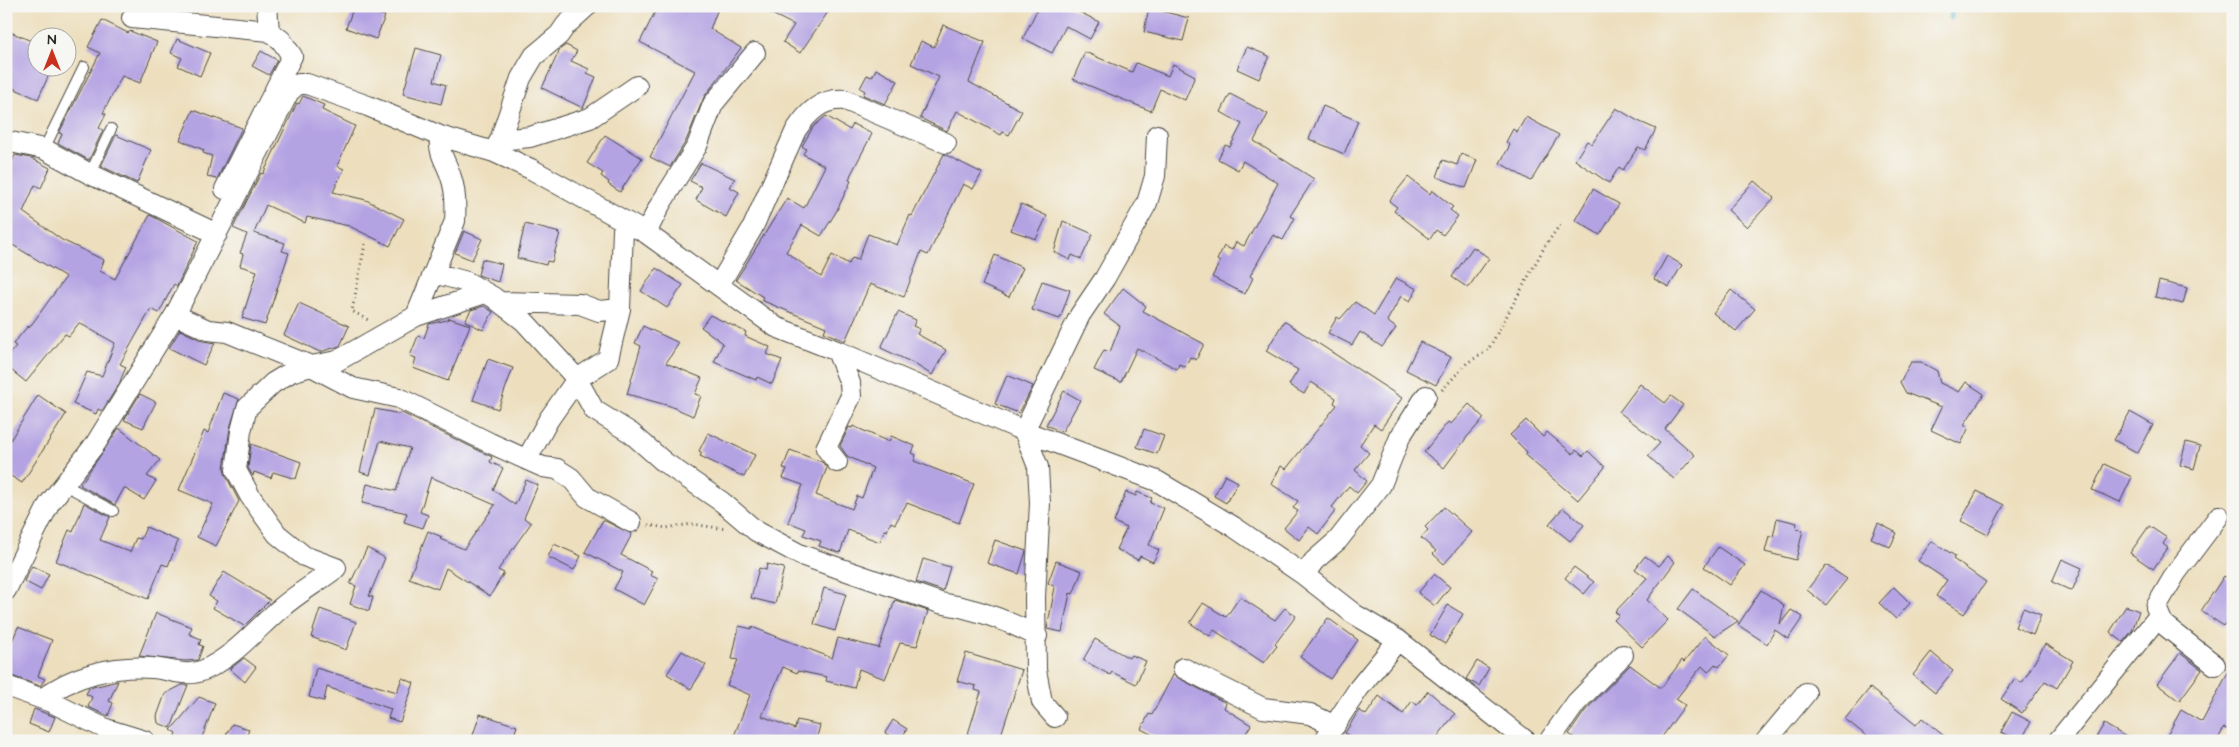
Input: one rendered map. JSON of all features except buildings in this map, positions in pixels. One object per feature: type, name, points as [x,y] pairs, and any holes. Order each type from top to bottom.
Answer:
[{"type":"street","points":[[267,6],[269,30]]},
{"type":"street","points":[[497,146],[521,78],[534,56],[559,35],[566,24],[587,6]]},
{"type":"street","points":[[7,587],[49,504],[96,443],[175,315],[292,56],[281,40],[269,30],[132,18]]},
{"type":"street","points":[[646,233],[660,205],[698,146],[713,104],[755,53]]},
{"type":"street","points":[[211,232],[289,92],[298,84],[325,90],[440,136],[497,146],[531,169],[646,233],[776,328],[837,351],[1024,431],[1157,481],[1234,527],[1304,575],[1354,614],[1398,640],[1526,741]]},
{"type":"street","points":[[497,146],[590,118],[637,86]]},
{"type":"street","points":[[719,285],[753,227],[796,130],[806,115],[819,105],[835,100],[845,100],[946,143]]},
{"type":"street","points":[[1055,717],[1042,702],[1036,670],[1035,597],[1040,503],[1038,467],[1024,431],[1080,315],[1105,278],[1147,203],[1155,176],[1157,135]]},
{"type":"street","points":[[408,320],[434,273],[455,221],[456,205],[451,177],[439,148],[440,136]]},
{"type":"street","points":[[6,140],[44,148],[90,174],[211,232]]},
{"type":"street","points":[[527,460],[549,419],[577,379],[608,359],[620,309],[623,230],[625,222]]},
{"type":"street","points":[[434,273],[467,282],[524,321],[577,379],[594,410],[631,433],[664,462],[722,502],[756,531],[801,555],[940,603],[957,605],[1014,624],[1037,636]]},
{"type":"street","points":[[42,699],[51,692],[106,669],[154,668],[191,674],[205,670],[232,652],[281,607],[336,568],[304,556],[277,534],[250,496],[236,470],[241,431],[247,408],[273,383],[291,372],[337,361],[408,320],[492,298],[580,304],[600,311],[620,309]]},
{"type":"street","points":[[175,315],[208,330],[227,332],[311,366],[353,388],[399,398],[527,460],[543,467],[557,469],[571,478],[587,497],[631,522]]},
{"type":"street","points":[[837,351],[850,383],[851,396],[826,448],[837,462]]},
{"type":"street","points":[[1304,575],[1314,562],[1338,540],[1381,485],[1400,437],[1426,396]]},
{"type":"street","points":[[2215,665],[2164,624],[2158,617],[2156,607],[2176,574],[2219,516]]},
{"type":"street","points":[[2058,741],[2158,617]]},
{"type":"street","points":[[1184,668],[1263,708],[1310,714],[1329,733],[1359,688],[1398,640]]},
{"type":"street","points":[[1549,741],[1576,703],[1623,655]]},
{"type":"street","points":[[6,686],[83,716],[106,729],[145,741]]},
{"type":"street","points":[[1766,741],[1806,693]]},
{"type":"lane","points":[[44,148],[84,68]]},
{"type":"lane","points":[[90,174],[111,129]]},
{"type":"lane","points":[[63,484],[113,511]]},
{"type":"path","points":[[1426,396],[1443,389],[1466,363],[1488,350],[1545,246],[1562,222]]},
{"type":"path","points":[[364,244],[352,311],[368,321],[408,320]]},
{"type":"path","points":[[631,522],[666,528],[692,524],[756,531]]},
{"type":"waterway","points":[[1951,18],[1952,6]]}]
